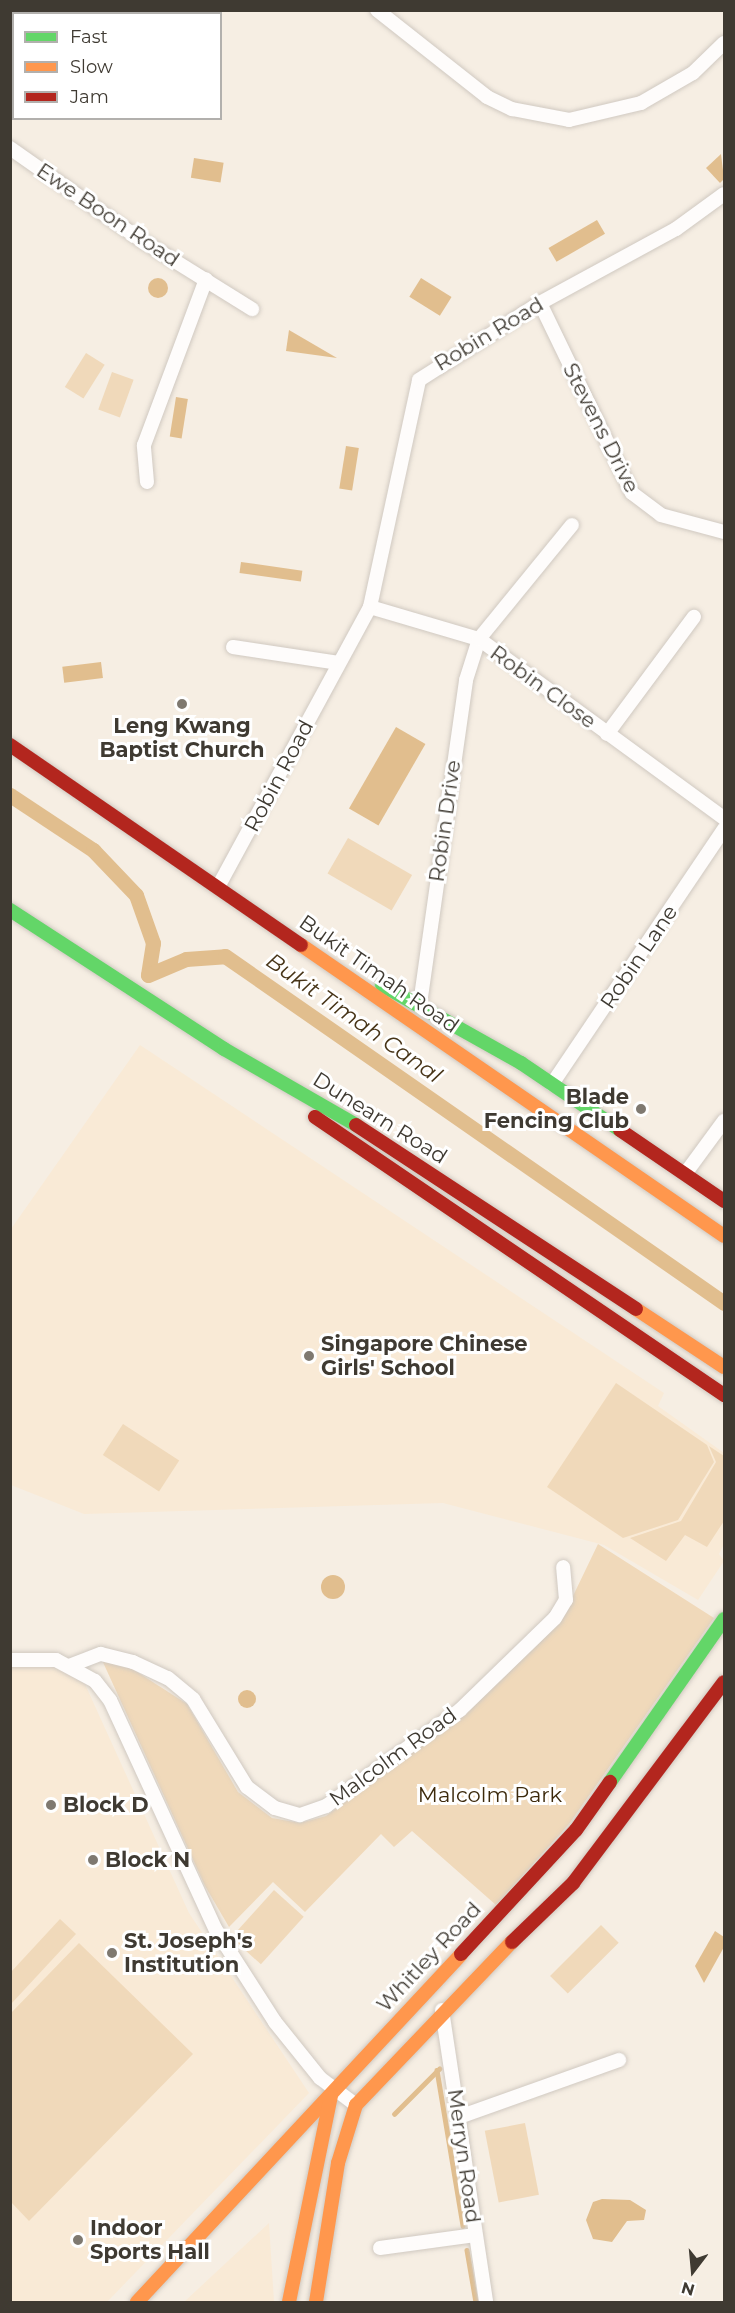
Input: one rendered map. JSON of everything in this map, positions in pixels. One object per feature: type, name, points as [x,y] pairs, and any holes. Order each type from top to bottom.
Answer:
[{"type":"main road","name":"Bukit Timah Road","points":[[10,745],[724,1236]]},
{"type":"main road","name":"Dunearn Road","points":[[10,910],[224,1049],[430,1173],[724,1367]]},
{"type":"main road","points":[[332,967],[359,972],[420,1004],[552,1084],[724,1201]]},
{"type":"main road","points":[[224,1049],[374,1161],[724,1395]]},
{"type":"main road","name":"Whitley Road","points":[[137,2302],[238,2200],[332,2089],[576,1830],[724,1619]]},
{"type":"main road","points":[[316,2302],[338,2163],[356,2105],[442,2010],[573,1883],[724,1682]]},
{"type":"main road","points":[[289,2302],[332,2089]]},
{"type":"street","points":[[377,10],[487,97],[512,109],[568,120],[641,103],[693,73],[724,43]]},
{"type":"street","name":"Ewe Boon Road","points":[[11,151],[252,309]]},
{"type":"street","name":"Robin Road","points":[[218,887],[370,607],[419,380],[540,303],[676,229],[724,194]]},
{"type":"street","points":[[147,482],[144,445],[206,279]]},
{"type":"street","name":"Stevens Drive","points":[[540,303],[638,500],[661,515],[724,532]]},
{"type":"street","name":"Robin Close","points":[[479,639],[572,525]]},
{"type":"street","name":"Robin Close","points":[[370,607],[479,639],[724,818]]},
{"type":"street","name":"Robin Close","points":[[608,734],[694,617]]},
{"type":"street","name":"Robin Drive","points":[[420,1004],[462,696],[479,639]]},
{"type":"street","points":[[233,647],[339,663]]},
{"type":"street","name":"Robin Lane","points":[[552,1084],[724,829]]},
{"type":"street","points":[[685,1174],[724,1121]]},
{"type":"street","name":"Malcolm Road","points":[[69,1666],[101,1654],[133,1662],[168,1678],[193,1699],[247,1787],[275,1808],[300,1815],[326,1806],[460,1710],[555,1618],[566,1600],[563,1567]]},
{"type":"street","points":[[10,1660],[31,1656],[69,1666],[94,1681],[110,1700],[197,1897],[275,2022],[332,2089],[356,2105]]},
{"type":"street","name":"Merryn Road","points":[[442,2010],[486,2302]]},
{"type":"street","points":[[459,2117],[619,2060]]},
{"type":"street","points":[[380,2248],[475,2235]]},
{"type":"shaded area","points":[[721,154],[724,179],[720,183],[706,168]]},
{"type":"shaded area","points":[[194,158],[224,163],[221,182],[191,178]]},
{"type":"shaded area","points":[[597,220],[605,234],[557,262],[549,248]]},
{"type":"shaded area","points":[[158,278],[165,281],[168,288],[165,295],[158,298],[151,295],[148,288],[151,281]]},
{"type":"shaded area","points":[[421,278],[452,297],[440,316],[409,297]]},
{"type":"shaded area","points":[[289,330],[337,358],[286,351]]},
{"type":"shaded area","points":[[176,397],[188,399],[182,438],[170,437]]},
{"type":"shaded area","points":[[346,446],[359,448],[352,491],[339,488]]},
{"type":"shaded area","points":[[241,562],[302,571],[301,582],[239,573]]},
{"type":"shaded area","points":[[101,662],[103,678],[64,683],[62,667]]},
{"type":"shaded area","points":[[396,727],[425,744],[378,825],[349,808]]},
{"type":"shaded area","name":"Singapore Chinese Girls' School","points":[[140,1045],[664,1393],[658,1406],[724,1453],[724,1544],[719,1554],[724,1561],[698,1600],[604,1545],[443,1503],[84,1514],[11,1485],[11,1229]]},
{"type":"shaded area","points":[[333,1575],[341,1579],[345,1587],[341,1595],[333,1599],[325,1595],[321,1587],[325,1579]]},
{"type":"shaded area","name":"St. Joseph's Institution","points":[[31,1656],[79,1671],[189,1913],[309,2093],[107,2302],[11,2302],[10,1660]]},
{"type":"shaded area","points":[[243,1690],[251,1690],[256,1695],[254,1706],[243,1708],[238,1703],[238,1695]]},
{"type":"shaded area","points":[[715,1931],[724,1937],[724,1947],[704,1983],[695,1966]]},
{"type":"shaded area","points":[[602,2199],[630,2200],[646,2210],[644,2220],[627,2221],[612,2242],[593,2239],[586,2220],[593,2202]]},
{"type":"shaded area","points":[[269,2223],[274,2302],[184,2302]]},
{"type":"green space","points":[[86,353],[105,365],[83,399],[65,387]]},
{"type":"green space","points":[[112,372],[134,380],[120,417],[98,410]]},
{"type":"green space","points":[[348,838],[412,875],[392,911],[328,874]]},
{"type":"green space","points":[[616,1383],[707,1445],[714,1462],[678,1520],[623,1538],[547,1487]]},
{"type":"green space","points":[[123,1424],[179,1460],[159,1492],[103,1455]]},
{"type":"green space","points":[[709,1446],[724,1456],[724,1521],[707,1547],[685,1535],[666,1561],[630,1538],[681,1521],[716,1462]]},
{"type":"green space","name":"Malcolm Park","points":[[598,1544],[714,1618],[569,1824],[496,1905],[412,1831],[394,1847],[381,1834],[305,1912],[273,1882],[229,1927],[205,1886],[102,1660],[131,1668],[187,1704],[238,1792],[272,1818],[300,1823],[326,1816],[464,1715],[560,1623]]},
{"type":"green space","points":[[274,1890],[304,1917],[261,1964],[231,1938]]},
{"type":"green space","points":[[60,1919],[76,1934],[11,2004],[11,1972]]},
{"type":"green space","points":[[601,1925],[619,1943],[568,1994],[550,1976]]},
{"type":"green space","points":[[79,1943],[193,2054],[29,2221],[11,2202],[11,2013]]},
{"type":"green space","points":[[525,2123],[539,2195],[499,2202],[485,2131]]},
{"type":"waterway","name":"Bukit Timah Canal","points":[[10,795],[93,850],[136,895],[153,943],[148,975]]},
{"type":"waterway","name":"Bukit Timah Canal","points":[[148,975],[186,959],[225,956],[724,1303]]},
{"type":"waterway","points":[[394,2114],[439,2069]]},
{"type":"waterway","points":[[437,2070],[463,2226]]},
{"type":"waterway","points":[[467,2250],[476,2302]]},
{"type":"traffic: fast","points":[[10,910],[224,1049],[356,1125]]},
{"type":"traffic: fast","points":[[382,985],[521,1063],[620,1130]]},
{"type":"traffic: fast","points":[[610,1782],[724,1619]]},
{"type":"traffic: slow","points":[[301,945],[724,1236]]},
{"type":"traffic: slow","points":[[636,1309],[724,1367]]},
{"type":"traffic: slow","points":[[316,2302],[338,2163],[356,2105],[512,1942]]},
{"type":"traffic: slow","points":[[137,2302],[461,1954]]},
{"type":"traffic: slow","points":[[289,2302],[331,2095]]},
{"type":"traffic: jam","points":[[10,745],[301,945]]},
{"type":"traffic: jam","points":[[315,1117],[724,1395]]},
{"type":"traffic: jam","points":[[356,1125],[636,1309]]},
{"type":"traffic: jam","points":[[620,1130],[724,1201]]},
{"type":"traffic: jam","points":[[512,1942],[573,1883],[724,1682]]},
{"type":"traffic: jam","points":[[461,1954],[576,1830],[610,1782]]},
{"type":"place","name":"Leng Kwang Baptist Church","points":[[182,704]]},
{"type":"place","name":"Blade Fencing Club","points":[[641,1109]]},
{"type":"place","name":"Singapore Chinese Girls' School","points":[[309,1356]]},
{"type":"place","name":"Block D","points":[[51,1805]]},
{"type":"place","name":"Block N","points":[[93,1860]]},
{"type":"place","name":"St. Joseph's Institution","points":[[112,1953]]},
{"type":"place","name":"Indoor Sports Hall","points":[[78,2240]]}]
